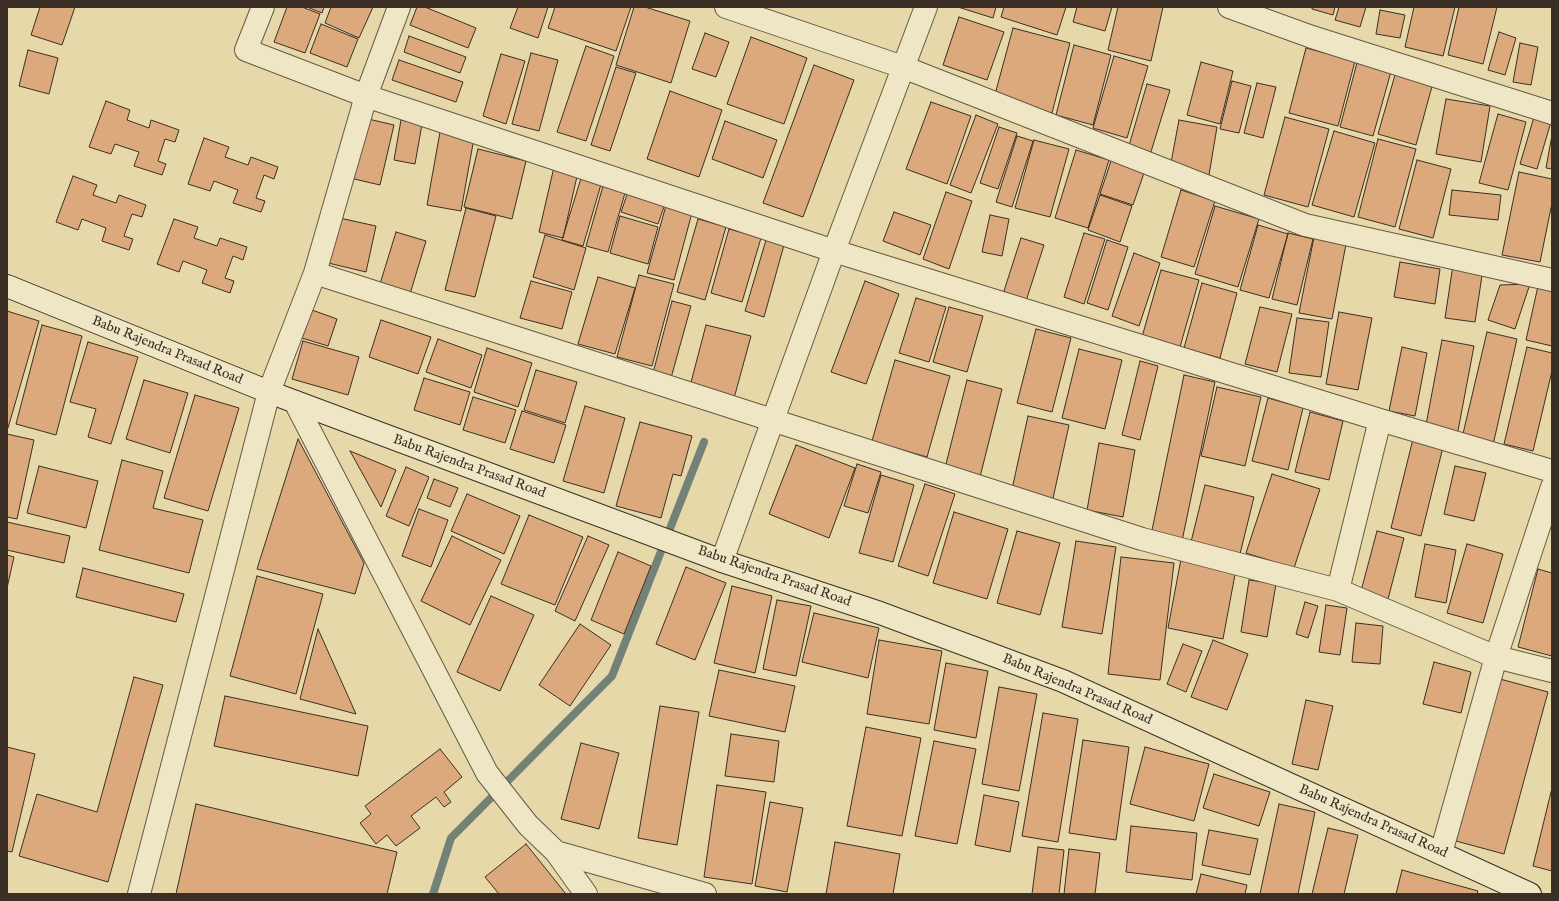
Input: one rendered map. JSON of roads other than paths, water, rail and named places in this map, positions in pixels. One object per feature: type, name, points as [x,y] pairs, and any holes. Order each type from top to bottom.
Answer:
[{"type":"street","points":[[263,7],[246,50],[366,96],[834,251],[1380,420],[1552,471]]},
{"type":"street","points":[[139,894],[268,392],[315,273],[366,96],[399,7]]},
{"type":"street","points":[[726,7],[903,67],[1305,225],[1552,280]]},
{"type":"street","points":[[722,561],[834,251],[926,7]]},
{"type":"street","points":[[1229,7],[1312,37],[1552,113]]},
{"type":"street","points":[[315,273],[774,419],[1142,539],[1338,590],[1496,657],[1552,671]]},
{"type":"street","name":"Babu Rajendra Prasad Road","points":[[7,286],[268,392],[722,561],[880,613],[1063,681],[1530,894]]},
{"type":"street","points":[[295,402],[487,773],[528,825],[556,852],[586,894]]},
{"type":"street","points":[[1338,590],[1380,420]]},
{"type":"street","points":[[1441,853],[1496,657],[1552,487]]},
{"type":"street","points":[[556,852],[705,894]]},
{"type":"waterway","points":[[433,894],[451,838],[612,676],[704,442]]}]
